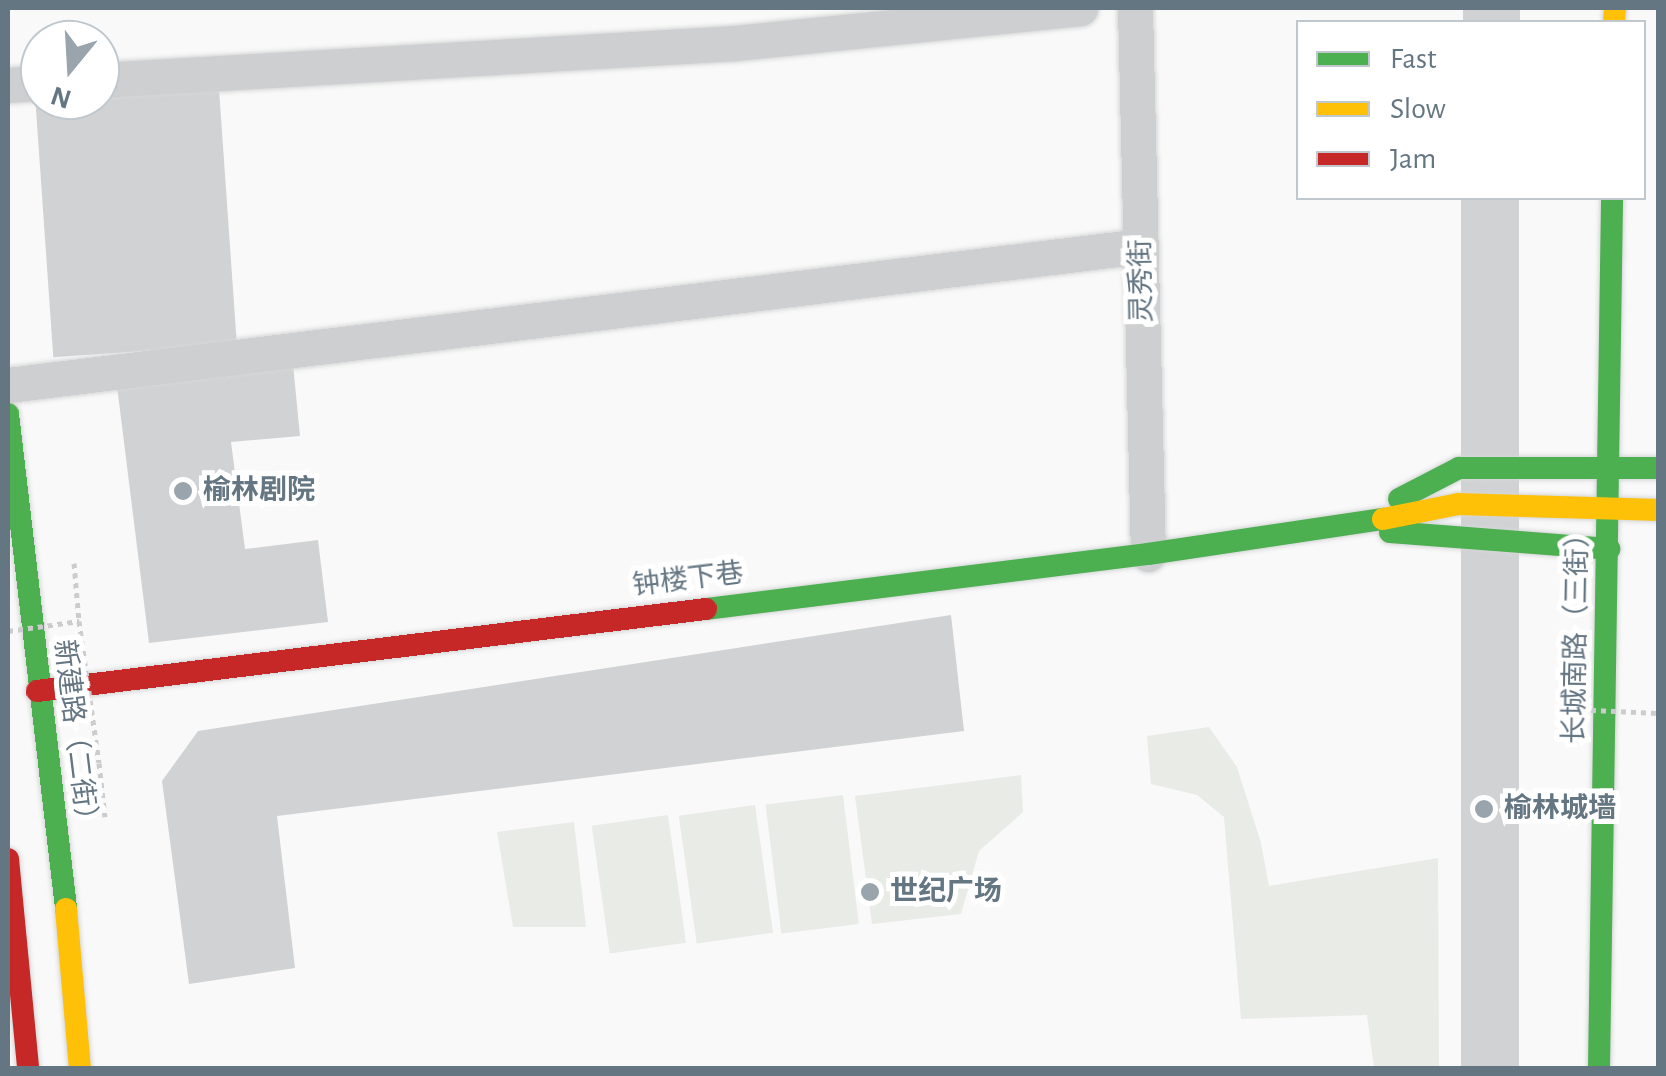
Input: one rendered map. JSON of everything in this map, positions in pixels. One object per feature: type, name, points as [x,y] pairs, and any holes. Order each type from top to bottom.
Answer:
[{"type":"main road","name":"长城南路（三街）","points":[[1599,1068],[1612,200]]},
{"type":"main road","name":"新建路（二街）","points":[[8,414],[22,693],[64,886],[80,1068]]},
{"type":"main road","points":[[1345,527],[1459,468],[1658,468]]},
{"type":"main road","points":[[1345,527],[1459,504],[1658,510]]},
{"type":"main road","points":[[1345,527],[1458,541],[1609,549]]},
{"type":"main road","name":"钟楼下巷","points":[[22,693],[1345,527]]},
{"type":"main road","points":[[9,880],[14,974],[28,1068]]},
{"type":"street","points":[[120,79],[736,44],[1080,8]]},
{"type":"street","name":"灵秀街","points":[[1135,8],[1148,554]]},
{"type":"street","points":[[8,385],[1141,246]]},
{"type":"street","points":[[9,880],[64,886]]},
{"type":"street","points":[[14,974],[71,969]]},
{"type":"path","points":[[74,563],[105,816]]},
{"type":"path","points":[[8,631],[79,621]]},
{"type":"path","points":[[1571,709],[1658,713]]},
{"type":"shaded area","points":[[1209,727],[1237,767],[1261,843],[1269,886],[1438,858],[1439,1068],[1374,1068],[1367,1015],[1241,1019],[1224,817],[1197,795],[1151,784],[1147,736]]},
{"type":"shaded area","points":[[1021,775],[1023,812],[979,851],[961,914],[872,924],[855,796]]},
{"type":"shaded area","points":[[843,795],[859,924],[781,934],[766,805]]},
{"type":"shaded area","points":[[755,805],[773,933],[697,943],[679,816]]},
{"type":"shaded area","points":[[668,815],[686,943],[610,953],[592,826]]},
{"type":"shaded area","points":[[574,822],[586,927],[513,927],[497,832]]},
{"type":"building","points":[[1463,8],[1520,8],[1520,20],[1463,20]]},
{"type":"building","points":[[219,89],[237,344],[53,357],[37,120],[120,120],[120,96]]},
{"type":"building","name":"榆林城墙","points":[[1461,200],[1519,200],[1519,1068],[1461,1068]]},
{"type":"building","name":"榆林剧院","points":[[292,354],[300,436],[231,442],[245,549],[318,540],[328,622],[149,643],[116,378]]},
{"type":"building","points":[[951,615],[964,731],[277,816],[295,968],[189,984],[162,781],[198,731]]},
{"type":"traffic: fast","points":[[1599,1068],[1612,200]]},
{"type":"traffic: fast","points":[[8,414],[66,909]]},
{"type":"traffic: fast","points":[[1399,499],[1459,468],[1658,468]]},
{"type":"traffic: fast","points":[[706,609],[1148,554],[1383,519]]},
{"type":"traffic: fast","points":[[1390,532],[1609,549]]},
{"type":"traffic: slow","points":[[1614,20],[1615,8]]},
{"type":"traffic: slow","points":[[1383,519],[1459,504],[1658,510]]},
{"type":"traffic: slow","points":[[66,909],[80,1068]]},
{"type":"traffic: jam","points":[[37,691],[706,609]]},
{"type":"traffic: jam","points":[[8,859],[28,1068]]},
{"type":"place","name":"榆林剧院","points":[[183,491]]},
{"type":"place","name":"榆林城墙","points":[[1484,809]]},
{"type":"place","name":"世纪广场","points":[[870,892]]}]
